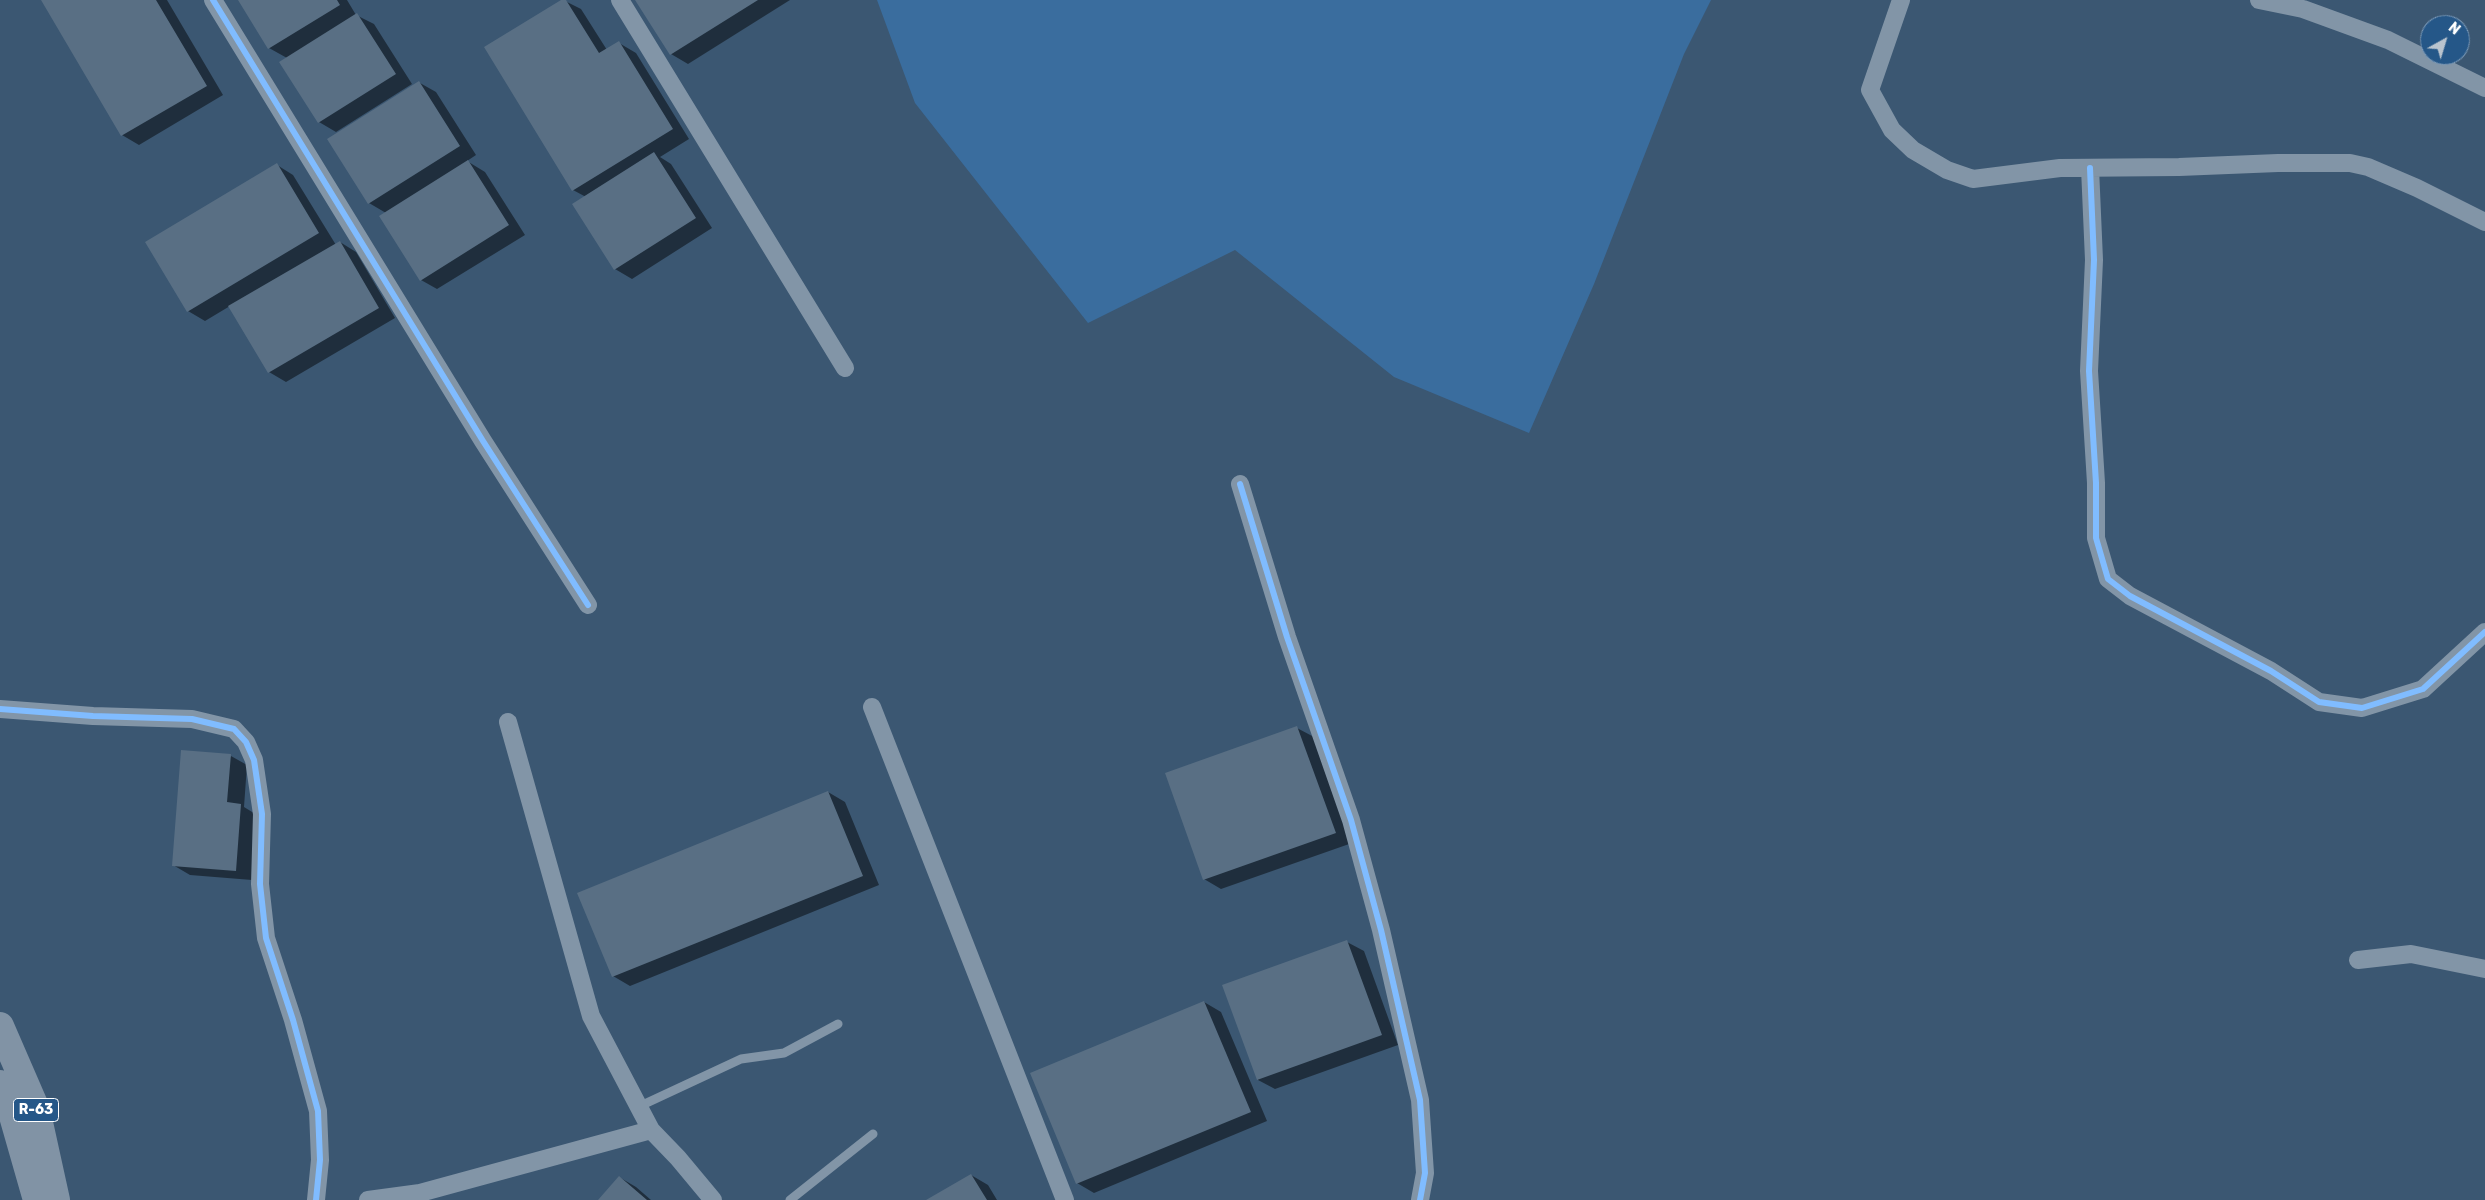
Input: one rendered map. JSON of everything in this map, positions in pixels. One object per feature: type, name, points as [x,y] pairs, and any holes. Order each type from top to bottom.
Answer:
[{"type":"main road","name":"R-63","points":[[0,1026],[36,1109],[56,1200]]},
{"type":"main road","name":"R-63","points":[[0,1084],[10,1109],[37,1200]]},
{"type":"street","points":[[213,0],[478,433],[588,605]]},
{"type":"street","points":[[620,0],[845,368]]},
{"type":"street","points":[[1901,0],[1870,90],[1892,130],[1913,150],[1947,170],[1973,179],[2060,168],[2179,167],[2278,163],[2350,164],[2368,167],[2485,222]]},
{"type":"street","points":[[2259,0],[2303,9],[2388,40],[2485,88]]},
{"type":"street","points":[[2090,168],[2094,260],[2089,371],[2096,483],[2096,538],[2108,579],[2130,596],[2271,671],[2319,702],[2362,708],[2423,689],[2485,632]]},
{"type":"street","points":[[1240,484],[1287,637],[1350,820],[1381,930],[1420,1100],[1425,1173],[1420,1200]]},
{"type":"street","points":[[872,707],[1065,1200]]},
{"type":"street","points":[[0,709],[93,716],[192,719],[234,730],[246,742],[254,760],[262,814],[260,884],[266,938],[293,1020],[318,1111],[320,1160],[316,1200]]},
{"type":"street","points":[[508,722],[592,1016],[637,1107],[651,1130],[678,1158],[713,1200]]},
{"type":"street","points":[[2358,960],[2411,954],[2485,969]]},
{"type":"street","points":[[368,1200],[420,1193],[651,1130]]},
{"type":"lane","points":[[637,1107],[740,1059],[784,1053],[838,1024]]},
{"type":"lane","points":[[790,1200],[873,1134]]},
{"type":"shaded area","points":[[877,0],[1711,0],[1684,54],[1594,284],[1529,433],[1394,377],[1235,250],[1088,323],[915,103]]},
{"type":"building","points":[[41,0],[156,0],[207,86],[121,136]]},
{"type":"building","points":[[238,0],[337,0],[340,5],[268,49]]},
{"type":"building","points":[[561,0],[566,0],[599,53],[619,41],[673,129],[572,191],[484,47]]},
{"type":"building","points":[[635,0],[758,0],[670,55]]},
{"type":"building","points":[[357,13],[396,74],[318,123],[279,62]]},
{"type":"building","points":[[419,81],[460,146],[368,204],[327,139]]},
{"type":"building","points":[[654,152],[696,218],[614,270],[572,204]]},
{"type":"building","points":[[468,160],[509,225],[420,281],[379,216]]},
{"type":"building","points":[[277,163],[319,233],[187,312],[145,242]]},
{"type":"building","points":[[340,241],[379,308],[268,373],[228,306]]},
{"type":"building","points":[[1297,726],[1336,833],[1203,880],[1165,773]]},
{"type":"building","points":[[181,750],[231,754],[227,802],[241,804],[236,871],[172,866]]},
{"type":"building","points":[[828,791],[863,876],[612,977],[577,893]]},
{"type":"building","points":[[1347,940],[1382,1035],[1257,1080],[1222,985]]},
{"type":"building","points":[[1204,1001],[1251,1112],[1076,1184],[1030,1073]]},
{"type":"building","points":[[971,1174],[987,1200],[926,1200]]},
{"type":"building","points":[[619,1176],[647,1200],[598,1200]]},
{"type":"cycle path","points":[[213,0],[483,441],[588,605]]},
{"type":"cycle path","points":[[2090,168],[2094,260],[2089,371],[2096,483],[2096,538],[2108,579],[2130,596],[2271,671],[2319,702],[2362,708],[2423,689],[2485,632]]},
{"type":"cycle path","points":[[1240,484],[1287,637],[1351,820],[1381,930],[1420,1100],[1425,1173],[1420,1200]]},
{"type":"cycle path","points":[[0,709],[93,716],[192,719],[234,729],[246,742],[254,760],[262,814],[260,884],[266,938],[293,1020],[318,1111],[320,1160],[316,1200]]}]
